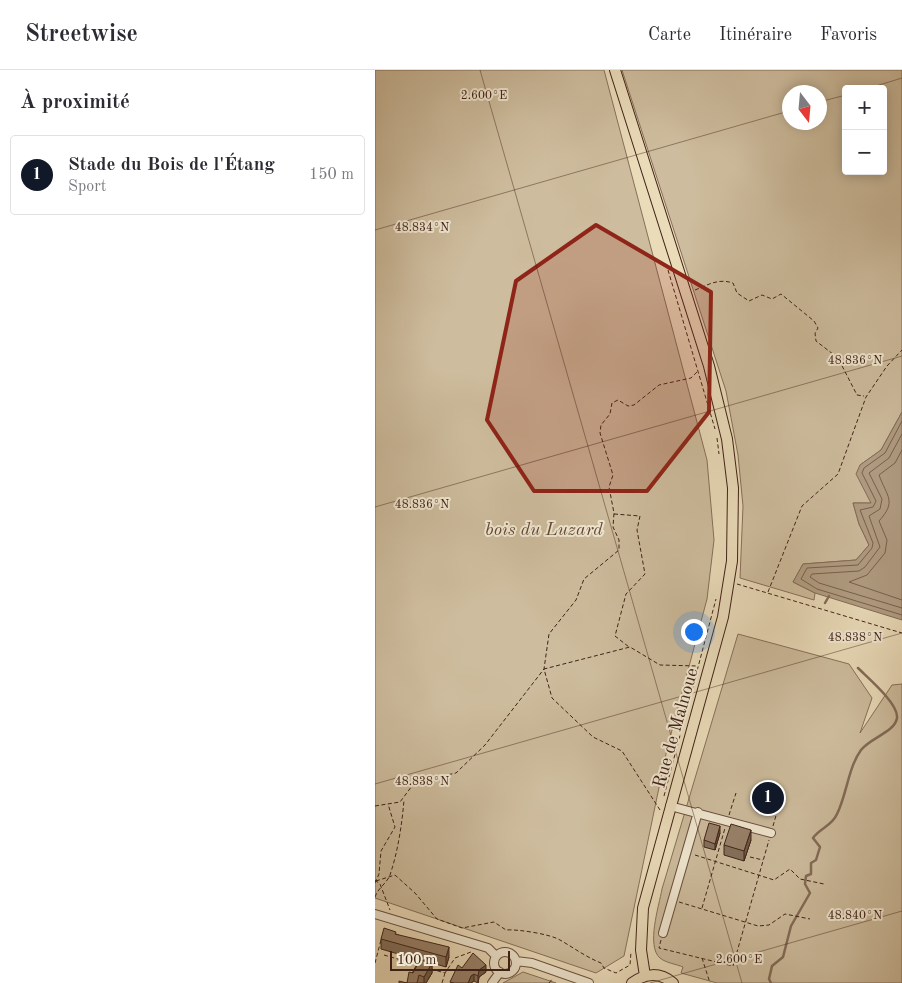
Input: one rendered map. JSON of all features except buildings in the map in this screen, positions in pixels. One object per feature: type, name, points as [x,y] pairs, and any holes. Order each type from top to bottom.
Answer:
[{"type":"main road","name":"Rue de Malnoue","points":[[615,70],[720,408],[733,488],[733,538],[729,582],[715,649],[643,908],[641,950],[645,976]]},
{"type":"main road","points":[[632,983],[645,976],[663,977],[673,983]]},
{"type":"street","points":[[671,806],[771,833]]},
{"type":"street","points":[[663,933],[698,812]]},
{"type":"street","points":[[375,916],[476,944],[488,948],[497,956]]},
{"type":"street","points":[[503,952],[510,953],[516,962],[513,971],[507,974],[500,972],[494,963],[497,956],[503,952]]},
{"type":"street","points":[[516,962],[532,963],[589,983]]},
{"type":"street","points":[[492,983],[500,972]]},
{"type":"path","points":[[668,268],[716,435],[720,462]]},
{"type":"path","points":[[684,289],[695,290],[703,284],[721,280],[733,283],[737,293],[749,301],[762,296],[772,300],[781,294],[814,321],[818,328],[815,333],[815,341],[838,358],[857,395],[866,397]]},
{"type":"path","points":[[768,592],[802,506],[838,474],[866,397],[887,366],[902,350]]},
{"type":"path","points":[[660,810],[622,751],[593,737],[552,698],[545,669],[549,634],[576,600],[584,579],[619,550],[619,540],[613,527],[614,514],[609,487],[613,475],[601,433],[601,425],[610,414],[612,403],[618,400],[628,406],[634,405],[659,385],[691,378],[697,372]]},
{"type":"path","points":[[614,514],[640,516],[637,530],[645,574],[626,594],[615,636],[630,648],[660,665],[699,666]]},
{"type":"path","points":[[729,582],[902,632]]},
{"type":"path","points":[[658,817],[716,598]]},
{"type":"path","points":[[375,806],[400,802],[415,782],[456,772],[485,745],[545,669],[630,648]]},
{"type":"path","points":[[702,909],[736,793]]},
{"type":"path","points":[[375,897],[381,886],[390,877],[403,821],[404,799]]},
{"type":"path","points":[[375,881],[379,874],[381,851],[395,827],[388,804]]},
{"type":"path","points":[[663,933],[659,948],[733,966],[779,805]]},
{"type":"path","points":[[686,853],[776,880],[791,869],[802,879],[824,884]]},
{"type":"path","points":[[750,856],[763,860]]},
{"type":"path","points":[[375,881],[395,875],[415,893],[437,919],[462,928],[494,922],[506,930],[514,929],[558,938],[582,956],[601,963],[604,968],[616,973],[630,966],[631,952],[636,951]]},
{"type":"path","points":[[375,881],[381,886],[394,920]]},
{"type":"path","points":[[673,900],[764,926],[785,914],[811,920]]},
{"type":"path","points":[[375,963],[383,936]]},
{"type":"path","points":[[442,983],[445,973],[455,958],[474,951],[476,944]]},
{"type":"path","points":[[384,955],[419,965]]},
{"type":"path","points":[[702,958],[710,983]]},
{"type":"path","points":[[427,968],[445,973]]},
{"type":"highlighted area","points":[[596,225],[711,292],[709,412],[647,491],[534,491],[487,420],[516,281]]},
{"type":"green space","name":"bois du Luzard","points":[[375,70],[604,70],[707,460],[714,540],[707,599],[667,749],[624,956],[596,973],[375,898]]},
{"type":"green space","points":[[622,70],[902,70],[902,412],[881,450],[860,465],[872,503],[853,503],[859,524],[869,545],[856,560],[803,564],[793,582],[815,593],[814,600],[740,578],[743,506],[738,455],[726,391]]},
{"type":"green space","points":[[738,634],[849,664],[872,698],[860,733],[892,685],[902,684],[902,983],[717,983],[681,973],[683,967],[662,960],[656,952],[654,935],[662,889]]},
{"type":"green space","points":[[523,972],[556,983],[503,983]]},
{"type":"water","points":[[902,412],[902,620],[815,593],[793,582],[803,564],[856,560],[869,545],[859,524],[853,503],[871,503],[856,474],[860,465],[881,450]]},
{"type":"waterway","points":[[825,603],[829,596]]},
{"type":"waterway","points":[[771,983],[769,979],[772,966],[783,957],[791,926],[810,893],[805,884],[806,876],[811,874],[811,863],[816,860],[820,847],[813,838],[835,818],[853,765],[861,750],[892,727],[897,718],[896,712],[888,699],[858,668]]},
{"type":"place","name":"Stade du Bois de l'Étang","points":[[768,798]]}]
